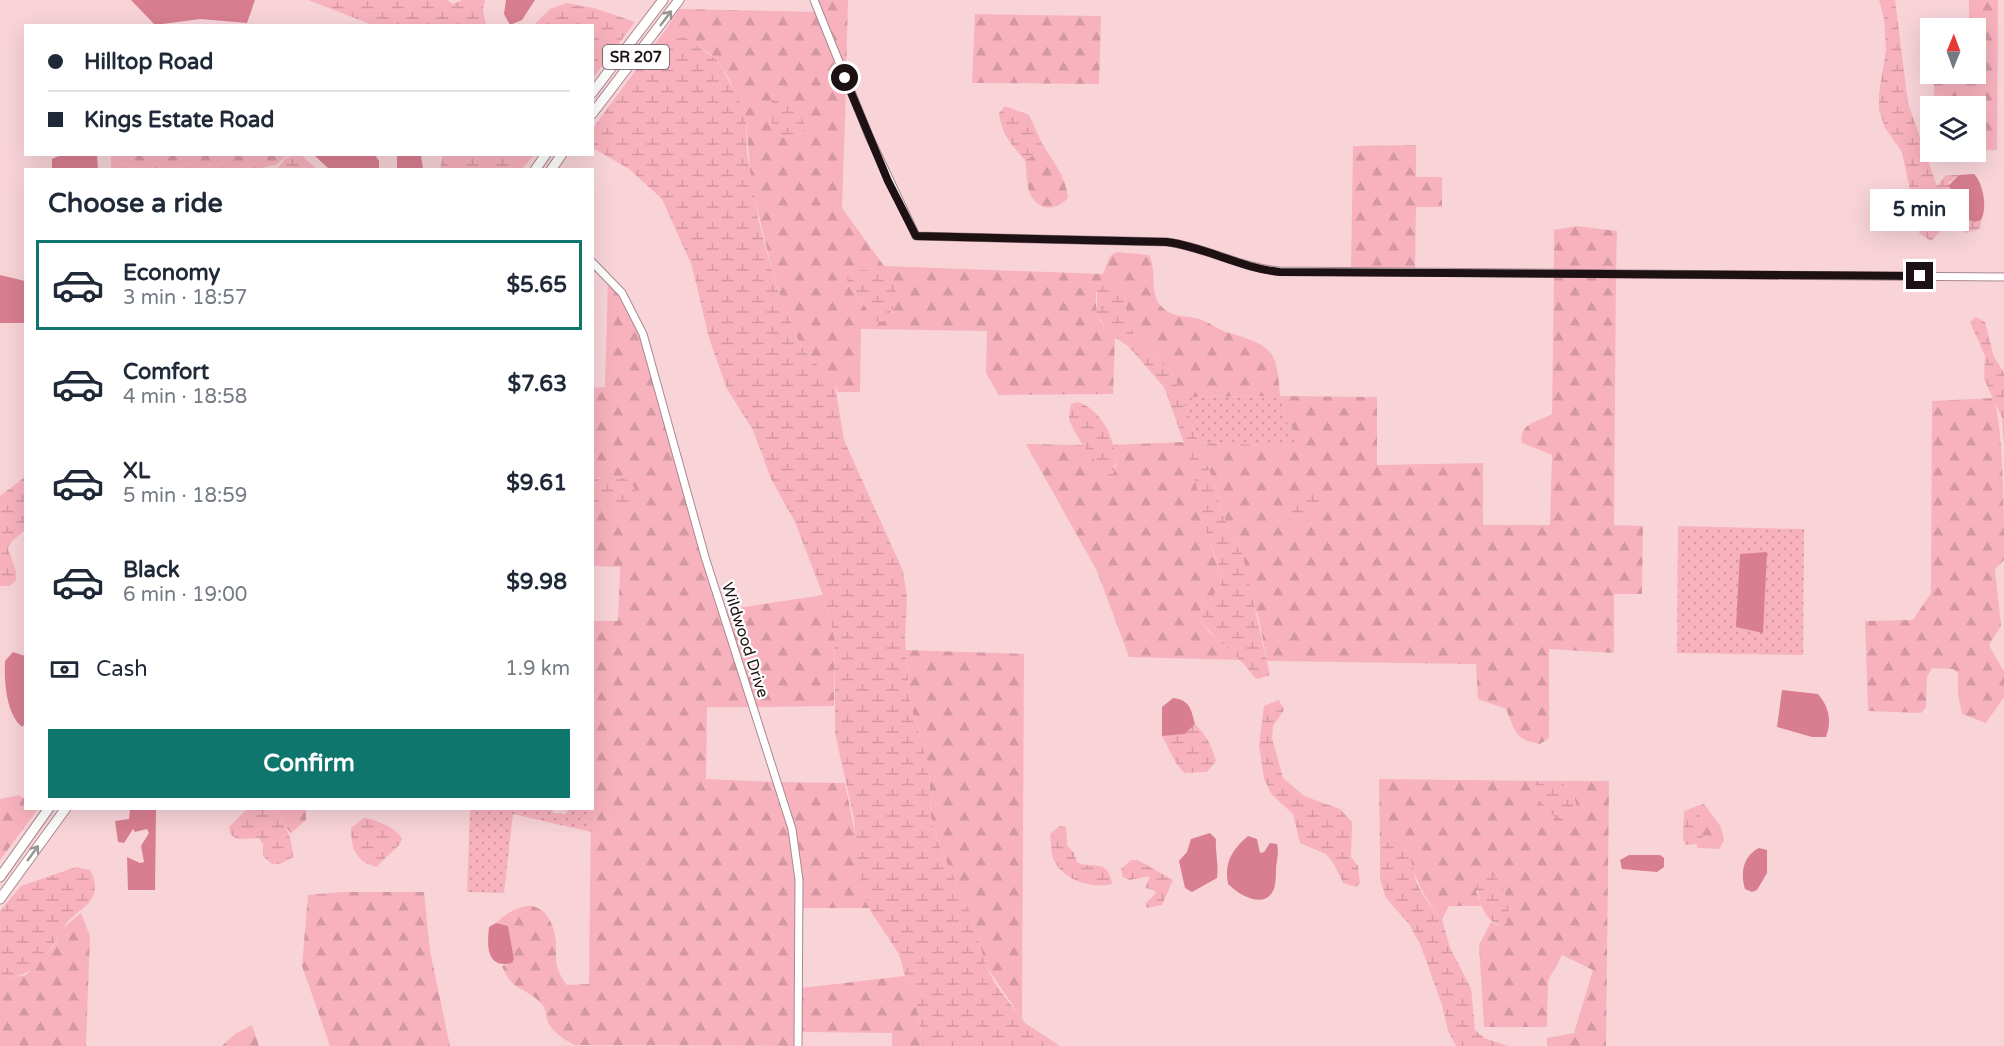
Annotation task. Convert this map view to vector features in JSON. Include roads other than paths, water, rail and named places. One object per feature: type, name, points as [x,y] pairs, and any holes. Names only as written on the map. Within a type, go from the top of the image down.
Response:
[{"type":"highway","name":"SR 207","points":[[594,90],[663,0]]},
{"type":"highway","name":"SR 207","points":[[594,111],[679,0]]},
{"type":"highway","points":[[0,876],[49,810]]},
{"type":"highway","points":[[0,898],[65,810]]},
{"type":"street","points":[[814,0],[877,154],[916,236],[1167,242],[1196,248],[1247,266],[1280,272],[2004,277]]},
{"type":"street","name":"Wildwood Drive","points":[[594,264],[622,293],[643,334],[706,559],[792,829],[799,873],[798,1046]]}]
